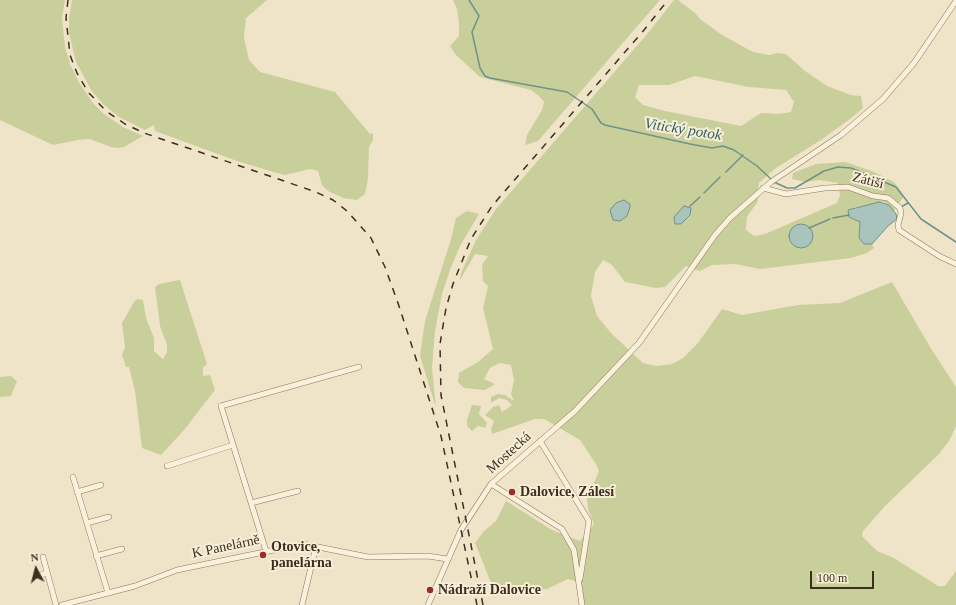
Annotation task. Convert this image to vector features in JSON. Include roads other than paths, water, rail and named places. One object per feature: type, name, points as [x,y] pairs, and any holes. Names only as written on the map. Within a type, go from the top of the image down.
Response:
[{"type":"street","name":"Mostecká","points":[[428,605],[447,559],[463,526],[491,484],[575,411],[639,343],[715,235],[735,213],[763,188],[841,135],[877,104],[905,74],[956,1]]},
{"type":"street","name":"Zátiší","points":[[763,188],[786,194],[825,188],[848,187],[873,196],[888,198],[900,208],[901,213],[898,225],[899,230],[939,256],[956,264]]},
{"type":"street","points":[[266,551],[221,406],[360,367]]},
{"type":"street","points":[[540,441],[589,522],[579,585]]},
{"type":"street","points":[[167,466],[233,445]]},
{"type":"street","points":[[73,477],[108,593]]},
{"type":"street","points":[[491,484],[562,528],[574,550],[582,605]]},
{"type":"street","points":[[77,492],[101,485]]},
{"type":"street","points":[[251,503],[298,491]]},
{"type":"street","points":[[86,523],[109,517]]},
{"type":"street","name":"K Panelárně","points":[[62,605],[135,586],[177,570],[303,544],[368,557],[428,556],[447,559]]},
{"type":"street","points":[[302,605],[316,546]]},
{"type":"street","points":[[96,556],[122,549]]},
{"type":"street","points":[[43,557],[56,605]]},
{"type":"street","points":[[37,576],[47,573]]},
{"type":"water","points":[[624,200],[630,204],[627,216],[620,221],[613,220],[610,210],[616,203]]},
{"type":"water","points":[[879,202],[889,205],[896,214],[897,219],[888,226],[872,244],[864,244],[859,238],[860,222],[849,217],[848,210]]},
{"type":"water","points":[[684,206],[691,208],[690,215],[681,224],[675,224],[674,217]]},
{"type":"water","points":[[801,224],[806,225],[812,231],[812,241],[806,247],[801,248],[796,247],[790,241],[789,236],[790,231],[796,225]]},
{"type":"waterway","name":"Vitický potok","points":[[469,0],[479,16],[472,32],[480,68],[485,76],[567,92],[592,109],[601,123],[605,125],[712,148],[723,146],[734,150],[757,166],[771,179]]},
{"type":"waterway","points":[[726,172],[743,155]]},
{"type":"waterway","name":"Vitický potok","points":[[774,182],[787,188],[795,188],[824,171],[838,167],[851,168],[896,187],[921,219],[956,242]]},
{"type":"waterway","points":[[704,193],[720,177]]},
{"type":"waterway","points":[[690,206],[700,197]]},
{"type":"waterway","points":[[901,207],[908,203]]},
{"type":"waterway","points":[[833,218],[849,215]]},
{"type":"waterway","points":[[809,228],[830,219]]},
{"type":"railway","points":[[68,0],[66,18],[70,55],[77,73],[88,92],[106,111],[125,124],[144,133],[316,192],[333,200],[347,211],[371,238],[385,267],[399,306],[441,436],[477,605]]},
{"type":"railway","points":[[483,605],[441,395],[440,344],[446,308],[453,284],[471,239],[492,206],[644,30],[668,0]]},
{"type":"place","name":"Dalovice, Zálesí","points":[[512,492]]},
{"type":"place","name":"Otovice, panelárna","points":[[263,555]]},
{"type":"place","name":"Nádraží Dalovice","points":[[430,590]]}]
